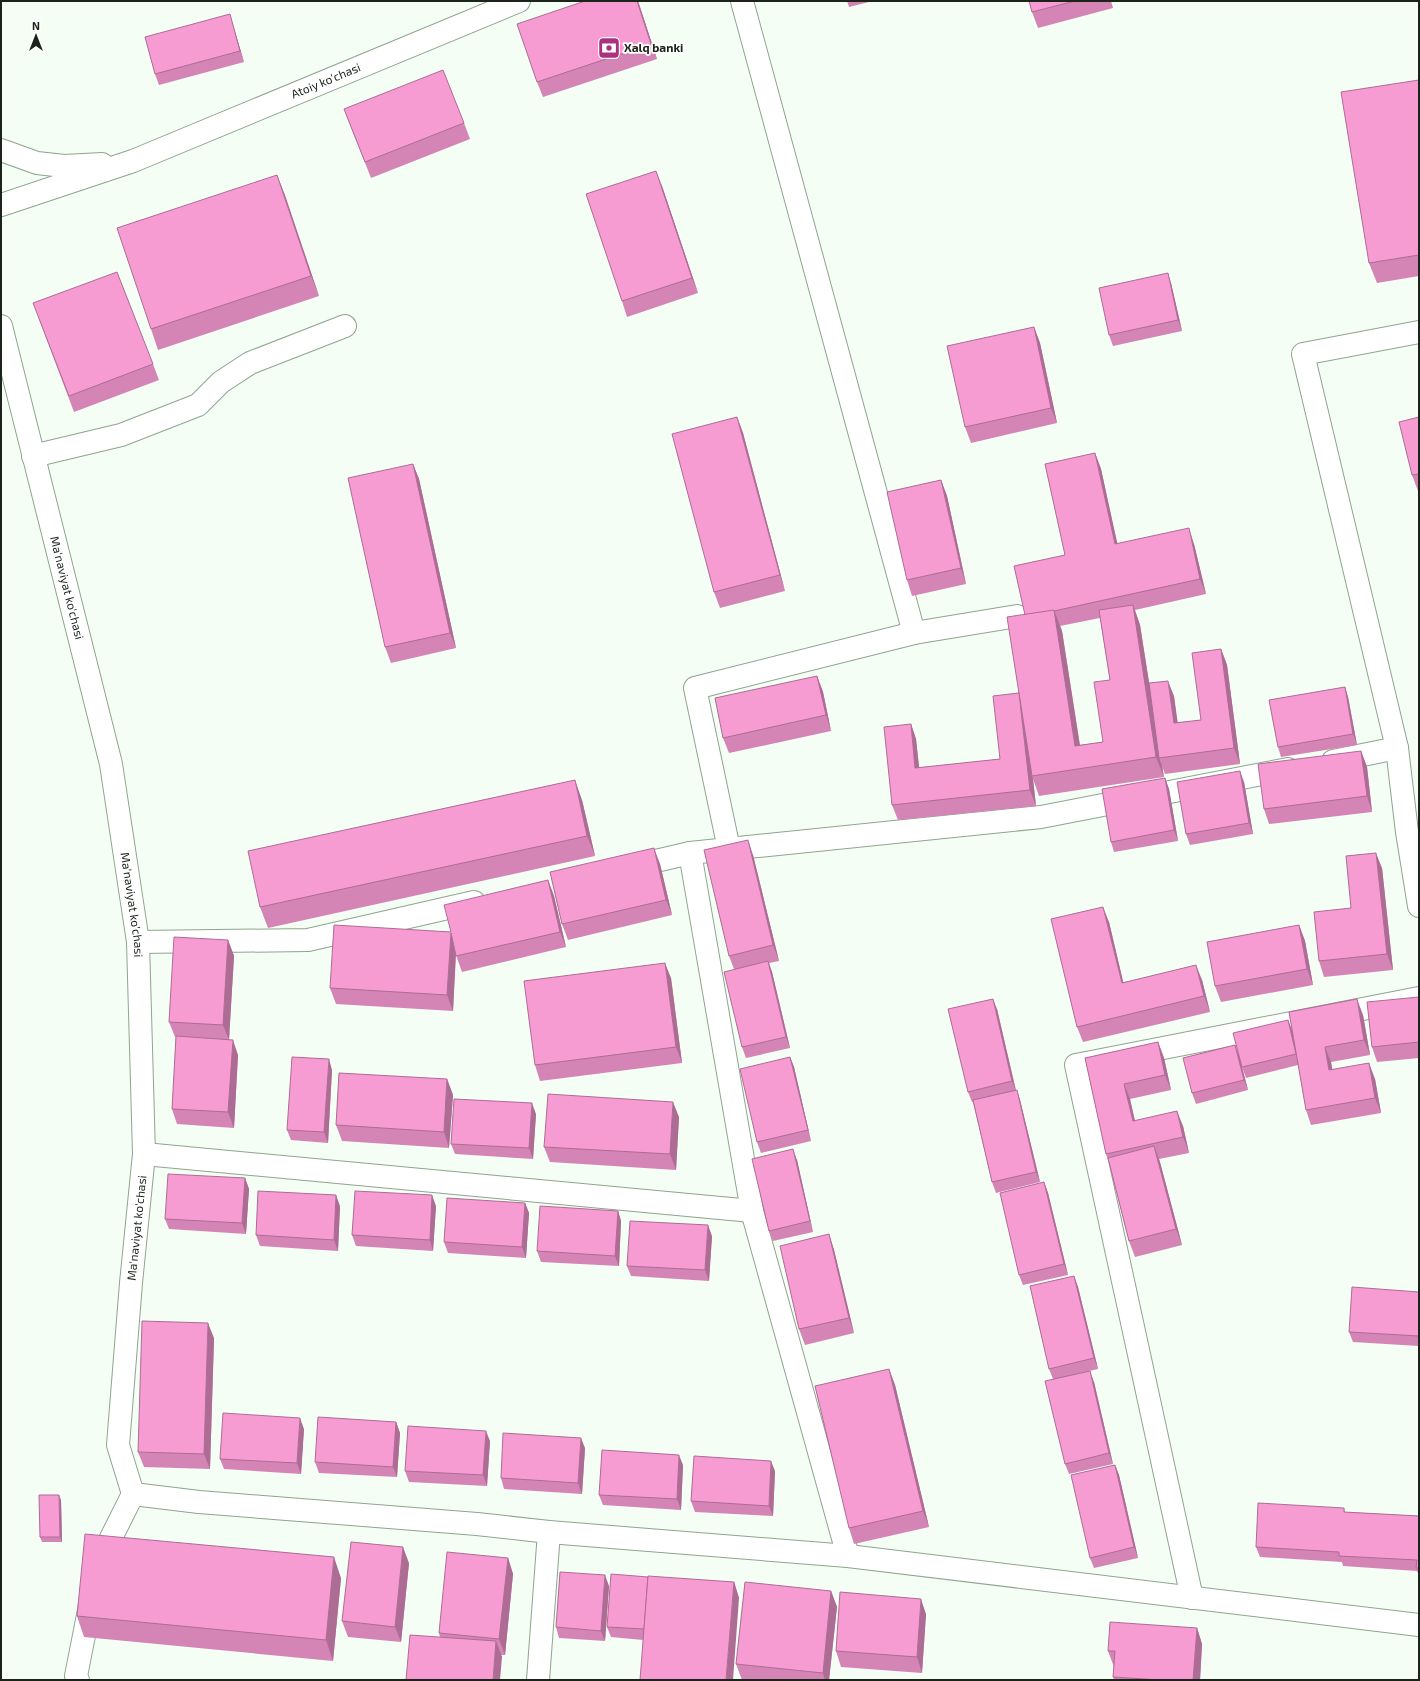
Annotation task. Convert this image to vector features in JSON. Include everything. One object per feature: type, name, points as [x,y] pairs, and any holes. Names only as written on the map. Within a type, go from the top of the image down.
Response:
[{"type":"street","name":"Atoiy ko'chasi","points":[[1,205],[133,161],[519,1]]},
{"type":"street","points":[[742,1],[914,633]]},
{"type":"street","name":"Atoiy ko'chasi","points":[[1,150],[37,163],[64,166],[133,161]]},
{"type":"street","name":"Ma'naviyat ko'chasi","points":[[1,326],[111,764],[138,942],[144,1154],[131,1283],[118,1445],[133,1494]]},
{"type":"street","points":[[33,456],[121,435],[198,405],[221,382],[250,364],[345,326]]},
{"type":"street","points":[[1419,332],[1303,354],[1397,748],[1413,830],[1419,906]]},
{"type":"street","points":[[729,849],[695,688],[914,633],[1017,616]]},
{"type":"street","points":[[612,871],[690,853],[1041,817],[1397,748]]},
{"type":"street","points":[[690,853],[752,1211],[848,1556]]},
{"type":"street","points":[[138,942],[308,940],[495,897]]},
{"type":"street","points":[[1192,1598],[1076,1066],[1419,998]]},
{"type":"street","points":[[144,1154],[752,1211]]},
{"type":"street","points":[[78,1680],[76,1676],[98,1561],[133,1494],[199,1502],[848,1556],[1419,1625]]},
{"type":"street","points":[[538,1680],[549,1532]]},
{"type":"building","points":[[585,1],[637,1],[651,44],[537,82],[517,24]]},
{"type":"building","points":[[1029,1],[1075,1],[1032,12]]},
{"type":"building","points":[[230,14],[240,51],[155,74],[145,37]]},
{"type":"building","points":[[443,70],[464,123],[365,162],[344,109]]},
{"type":"building","points":[[1419,80],[1419,255],[1369,263],[1341,92]]},
{"type":"building","points":[[656,171],[692,278],[622,301],[586,194]]},
{"type":"building","points":[[277,175],[311,276],[151,329],[117,228]]},
{"type":"building","points":[[117,272],[153,364],[69,396],[33,303]]},
{"type":"building","points":[[1168,273],[1178,320],[1109,335],[1099,288]]},
{"type":"building","points":[[1034,327],[1051,408],[965,427],[947,346]]},
{"type":"building","points":[[737,417],[780,575],[714,592],[672,434]]},
{"type":"building","points":[[1419,417],[1419,474],[1412,475],[1399,422]]},
{"type":"building","points":[[1095,453],[1115,544],[1189,528],[1200,579],[1054,611],[1025,615],[1014,566],[1065,555],[1045,464]]},
{"type":"building","points":[[413,464],[450,633],[385,647],[348,478]]},
{"type":"building","points":[[941,480],[961,568],[907,580],[887,492]]},
{"type":"building","points":[[1133,605],[1156,757],[1032,776],[1007,617],[1054,610],[1075,746],[1103,742],[1094,682],[1110,680],[1099,610]]},
{"type":"building","points":[[1221,649],[1234,748],[1159,758],[1149,683],[1168,681],[1174,723],[1201,720],[1192,653]]},
{"type":"building","points":[[817,676],[826,715],[723,738],[715,698]]},
{"type":"building","points":[[1345,687],[1353,734],[1278,747],[1269,700]]},
{"type":"building","points":[[1019,693],[1030,790],[892,805],[884,727],[911,724],[915,768],[1000,759],[993,696]]},
{"type":"building","points":[[1361,751],[1367,796],[1264,809],[1258,764]]},
{"type":"building","points":[[1240,771],[1249,823],[1186,834],[1177,782]]},
{"type":"building","points":[[1165,778],[1174,830],[1111,842],[1102,789]]},
{"type":"building","points":[[575,780],[587,836],[260,907],[248,851]]},
{"type":"building","points":[[748,840],[773,945],[729,956],[704,850]]},
{"type":"building","points":[[654,848],[666,900],[562,924],[550,872]]},
{"type":"building","points":[[1376,853],[1387,954],[1319,961],[1314,912],[1351,908],[1346,856]]},
{"type":"building","points":[[548,880],[560,932],[456,956],[451,933],[447,995],[330,988],[334,925],[451,932],[444,905]]},
{"type":"building","points":[[1103,907],[1122,983],[1196,965],[1204,996],[1077,1027],[1051,919]]},
{"type":"building","points":[[1299,925],[1307,969],[1215,986],[1207,942]]},
{"type":"building","points":[[174,937],[228,940],[223,1025],[169,1022]]},
{"type":"building","points":[[768,961],[786,1037],[742,1047],[724,972]]},
{"type":"building","points":[[665,963],[676,1047],[535,1065],[524,981]]},
{"type":"building","points":[[1419,997],[1419,1042],[1372,1047],[1367,1002]]},
{"type":"building","points":[[993,999],[1012,1081],[968,1092],[948,1009]]},
{"type":"building","points":[[1357,999],[1364,1040],[1325,1047],[1329,1070],[1369,1063],[1375,1098],[1306,1110],[1289,1012]]},
{"type":"building","points":[[1288,1020],[1296,1054],[1242,1067],[1233,1033]]},
{"type":"building","points":[[176,1036],[233,1040],[228,1112],[172,1109]]},
{"type":"building","points":[[1158,1042],[1165,1075],[1124,1084],[1133,1121],[1177,1111],[1183,1137],[1106,1154],[1085,1058]]},
{"type":"building","points":[[1235,1045],[1244,1080],[1192,1093],[1183,1058]]},
{"type":"building","points":[[292,1057],[329,1059],[324,1132],[287,1130]]},
{"type":"building","points":[[790,1057],[808,1130],[757,1142],[740,1069]]},
{"type":"building","points":[[339,1073],[447,1079],[444,1132],[336,1125]]},
{"type":"building","points":[[1017,1090],[1036,1172],[992,1182],[973,1100]]},
{"type":"building","points":[[548,1094],[673,1102],[670,1154],[544,1147]]},
{"type":"building","points":[[454,1099],[532,1103],[529,1148],[451,1144]]},
{"type":"building","points":[[1154,1146],[1176,1229],[1129,1241],[1108,1158]]},
{"type":"building","points":[[793,1149],[810,1221],[769,1231],[752,1159]]},
{"type":"building","points":[[168,1174],[245,1178],[242,1223],[165,1219]]},
{"type":"building","points":[[1044,1182],[1064,1264],[1019,1275],[1000,1193]]},
{"type":"building","points":[[258,1191],[336,1195],[334,1240],[256,1235]]},
{"type":"building","points":[[355,1191],[432,1195],[430,1240],[352,1235]]},
{"type":"building","points":[[447,1198],[525,1203],[522,1247],[444,1242]]},
{"type":"building","points":[[540,1206],[618,1211],[615,1256],[537,1251]]},
{"type":"building","points":[[630,1221],[708,1225],[705,1270],[627,1266]]},
{"type":"building","points":[[829,1234],[849,1318],[799,1329],[780,1246]]},
{"type":"building","points":[[1074,1276],[1094,1358],[1049,1369],[1030,1286]]},
{"type":"building","points":[[1352,1287],[1419,1292],[1419,1336],[1349,1332]]},
{"type":"building","points":[[142,1321],[208,1323],[204,1454],[138,1452]]},
{"type":"building","points":[[889,1369],[923,1511],[849,1528],[815,1386]]},
{"type":"building","points":[[1090,1371],[1109,1453],[1065,1464],[1045,1381]]},
{"type":"building","points":[[223,1413],[300,1418],[297,1463],[220,1459]]},
{"type":"building","points":[[318,1417],[396,1422],[393,1467],[315,1462]]},
{"type":"building","points":[[408,1426],[486,1431],[483,1475],[405,1471]]},
{"type":"building","points":[[503,1433],[581,1438],[578,1483],[501,1478]]},
{"type":"building","points":[[602,1450],[679,1455],[677,1499],[599,1495]]},
{"type":"building","points":[[694,1456],[771,1461],[769,1506],[691,1501]]},
{"type":"building","points":[[1115,1465],[1134,1547],[1090,1558],[1071,1475]]},
{"type":"building","points":[[39,1495],[59,1495],[60,1537],[40,1537]]},
{"type":"building","points":[[1258,1503],[1344,1508],[1344,1512],[1419,1516],[1419,1568],[1416,1568],[1417,1560],[1339,1556],[1339,1552],[1256,1547]]},
{"type":"building","points":[[85,1534],[334,1557],[326,1640],[77,1616]]},
{"type":"building","points":[[351,1542],[403,1547],[395,1627],[342,1621]]},
{"type":"building","points":[[447,1552],[508,1558],[499,1639],[439,1633]]},
{"type":"building","points":[[560,1572],[605,1575],[601,1631],[556,1627]]},
{"type":"building","points":[[611,1574],[648,1577],[644,1629],[607,1627]]},
{"type":"building","points":[[648,1576],[734,1582],[726,1680],[640,1680]]},
{"type":"building","points":[[745,1582],[831,1591],[823,1673],[736,1664]]},
{"type":"building","points":[[840,1592],[921,1599],[917,1657],[836,1651]]},
{"type":"building","points":[[1110,1622],[1197,1628],[1193,1680],[1113,1677],[1115,1651],[1108,1651]]},
{"type":"building","points":[[410,1635],[496,1641],[493,1680],[406,1680]]},
{"type":"place","name":"Xalq banki","points":[[609,48]]}]
